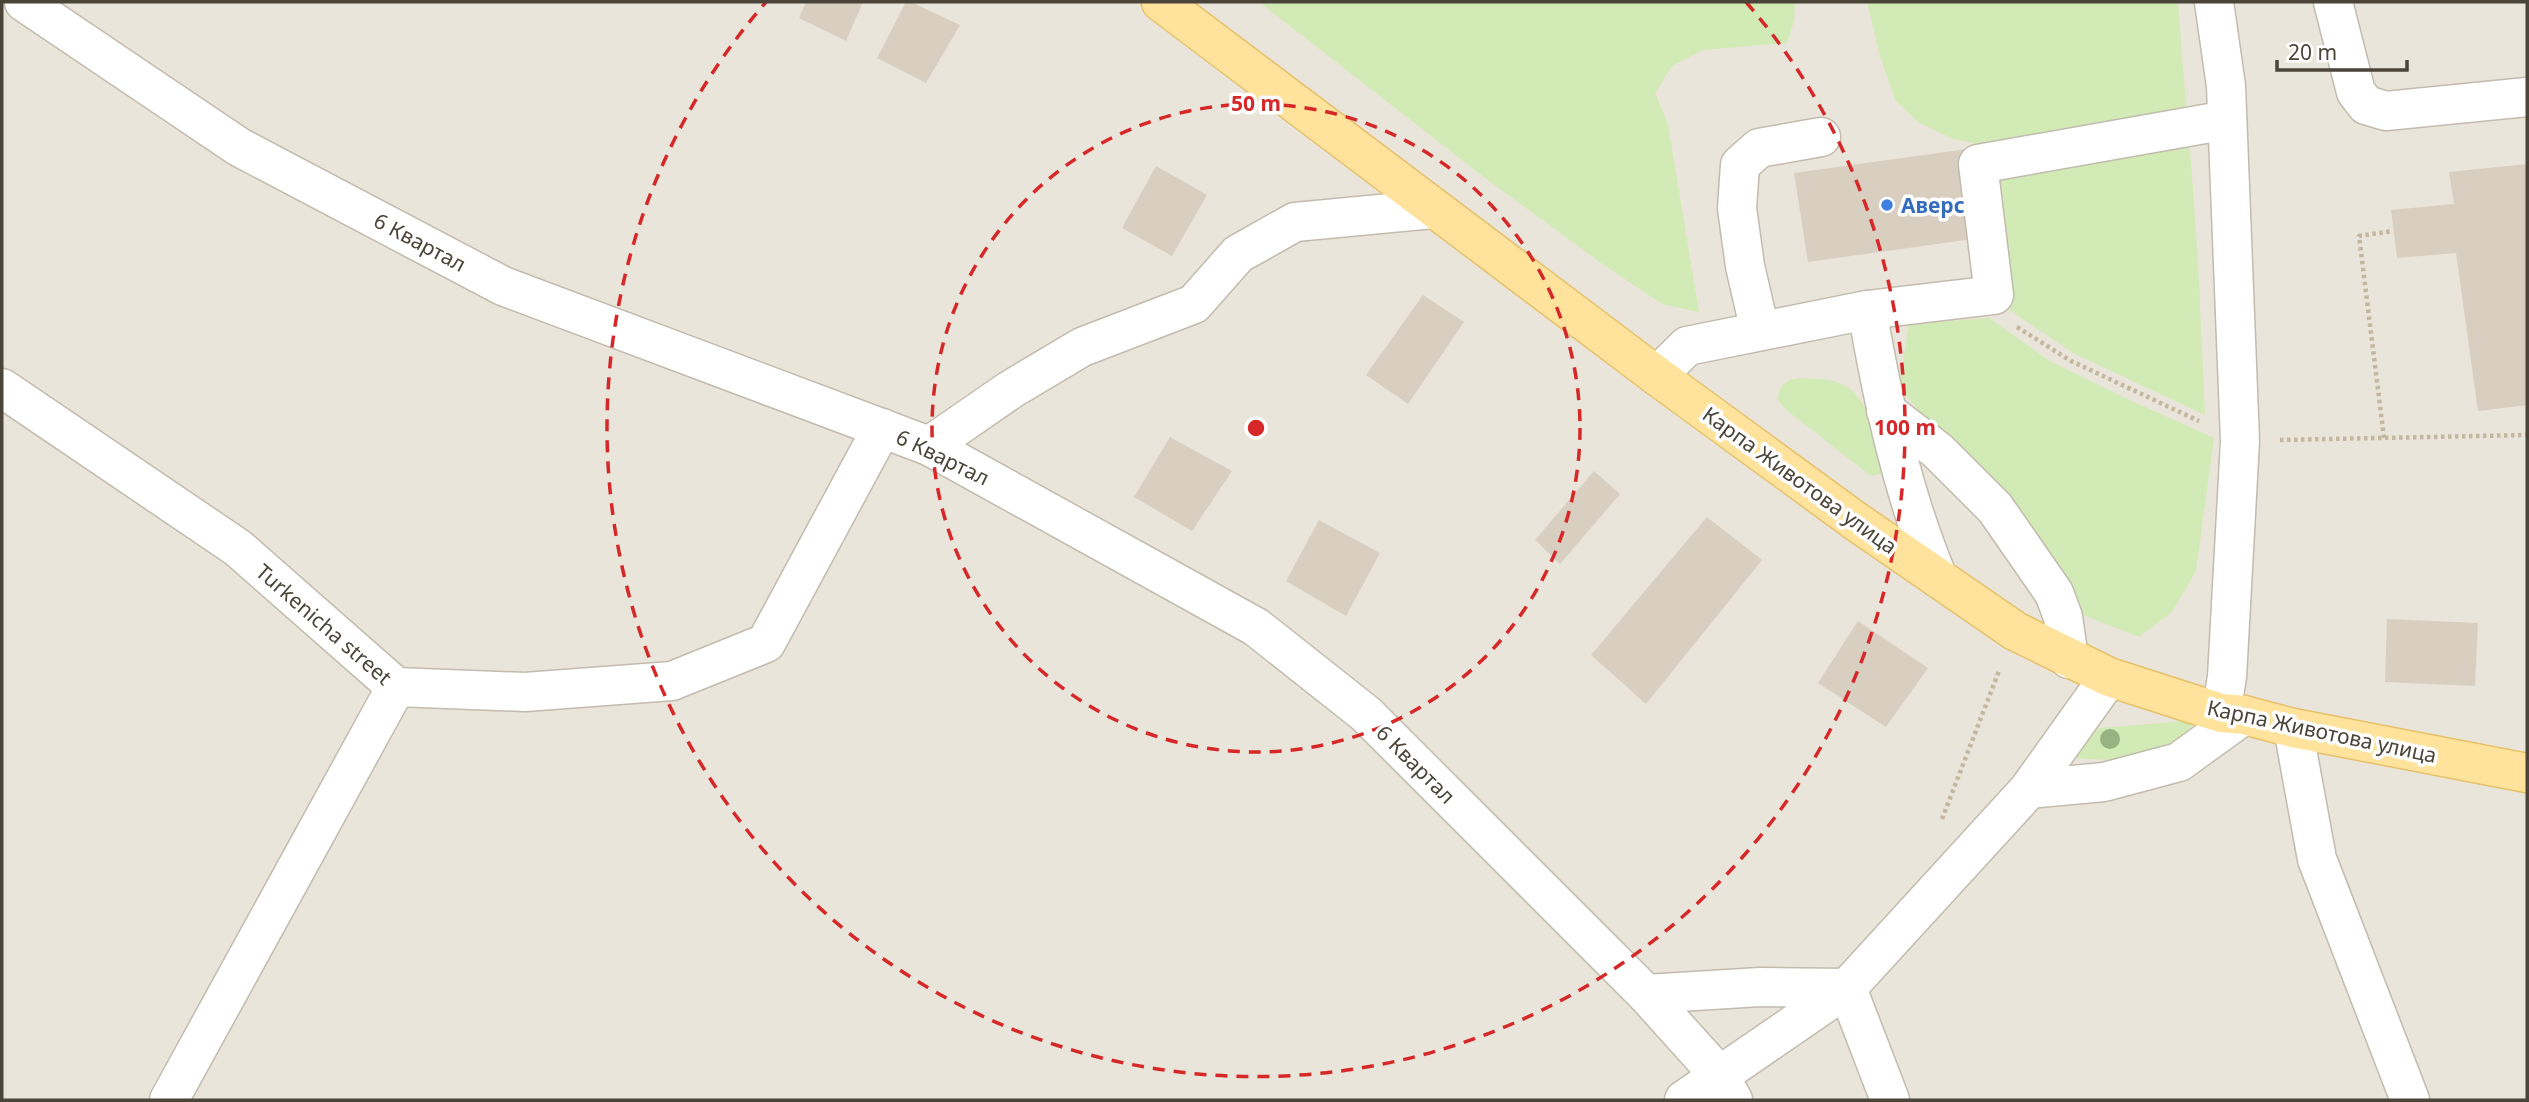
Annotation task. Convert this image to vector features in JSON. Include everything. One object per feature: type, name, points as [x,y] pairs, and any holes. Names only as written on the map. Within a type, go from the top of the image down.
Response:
[{"type":"main road","name":"Карпа Животова улица","points":[[1172,5],[1433,209],[1657,376],[1854,520],[2015,631],[2109,677],[2232,714],[2527,773]]},
{"type":"street","name":"6 Квартал","points":[[24,2],[239,146],[503,286],[929,446],[1256,626],[1366,714],[1646,994],[1726,1088]]},
{"type":"street","points":[[2029,789],[2104,782],[2179,762],[2232,714],[2227,677],[2240,441],[2225,86],[2214,2]]},
{"type":"street","points":[[2333,2],[2357,92],[2366,106],[2386,111],[2527,97]]},
{"type":"street","points":[[1657,376],[1687,345],[1867,310],[1994,295],[1978,164],[2227,120]]},
{"type":"street","points":[[1760,331],[1745,265],[1737,208],[1740,165],[1759,148],[1821,137]]},
{"type":"street","points":[[929,446],[1010,390],[1082,347],[1194,304],[1238,254],[1295,222],[1433,209]]},
{"type":"street","points":[[1867,310],[1886,411],[1917,529],[1938,578]]},
{"type":"street","name":"Turkenicha street","points":[[2,388],[238,548],[396,687],[169,1100]]},
{"type":"street","points":[[1886,411],[1938,451],[1995,508],[2054,593],[2063,617],[2069,659]]},
{"type":"street","points":[[396,687],[525,692],[672,681],[766,643],[882,428]]},
{"type":"street","points":[[1684,1100],[1726,1088],[1847,988],[2029,789],[2109,677]]},
{"type":"street","points":[[2293,728],[2317,859],[2410,1100]]},
{"type":"street","points":[[1646,994],[1759,987],[1847,988]]},
{"type":"street","points":[[1847,988],[1890,1100]]},
{"type":"path","points":[[2384,438],[2358,236],[2393,231]]},
{"type":"path","points":[[1971,298],[2071,361],[2240,441],[2527,435]]},
{"type":"path","points":[[1939,826],[2015,631]]},
{"type":"shaded area","points":[[2,2],[2527,2],[2527,1100],[2,1100]]},
{"type":"green space","points":[[1259,2],[1795,2],[1794,21],[1787,43],[1703,50],[1672,66],[1655,93],[1668,124],[1699,312],[1662,304],[1601,263],[1485,178]]},
{"type":"green space","points":[[1867,2],[2178,2],[2186,106],[2155,119],[1983,145],[1953,139],[1918,122],[1895,100],[1880,56]]},
{"type":"green space","points":[[2189,136],[2205,415],[2075,354],[2005,307],[1987,169]]},
{"type":"green space","points":[[1989,318],[2050,361],[2214,438],[2196,571],[2172,612],[2139,637],[2083,615],[2045,555],[1899,388],[1909,324]]},
{"type":"green space","points":[[1800,378],[1834,381],[1853,392],[1873,424],[1889,472],[1871,476],[1785,409],[1777,398],[1781,389],[1787,382]]},
{"type":"green space","points":[[2195,720],[2177,750],[2125,761],[2072,758],[2099,728]]},
{"type":"building","points":[[806,2],[863,2],[846,41],[799,18]]},
{"type":"building","points":[[906,2],[960,25],[926,83],[877,58]]},
{"type":"building","name":"Аверс","points":[[1967,149],[1980,238],[1808,262],[1794,173]]},
{"type":"building","points":[[2527,164],[2527,405],[2478,411],[2456,253],[2397,258],[2391,210],[2454,204],[2449,172]]},
{"type":"building","points":[[1156,166],[1207,195],[1172,256],[1122,228]]},
{"type":"building","points":[[1423,295],[1464,322],[1408,404],[1366,375]]},
{"type":"building","points":[[1170,437],[1232,471],[1192,531],[1134,497]]},
{"type":"building","points":[[1594,471],[1620,494],[1560,564],[1535,540]]},
{"type":"building","points":[[1707,517],[1762,560],[1646,704],[1591,655]]},
{"type":"building","points":[[1319,520],[1380,553],[1346,616],[1286,581]]},
{"type":"building","points":[[2387,619],[2478,623],[2475,686],[2385,682]]},
{"type":"building","points":[[1858,621],[1928,668],[1886,727],[1818,683]]},
{"type":"place","name":"Аверс","points":[[1887,205]]}]
